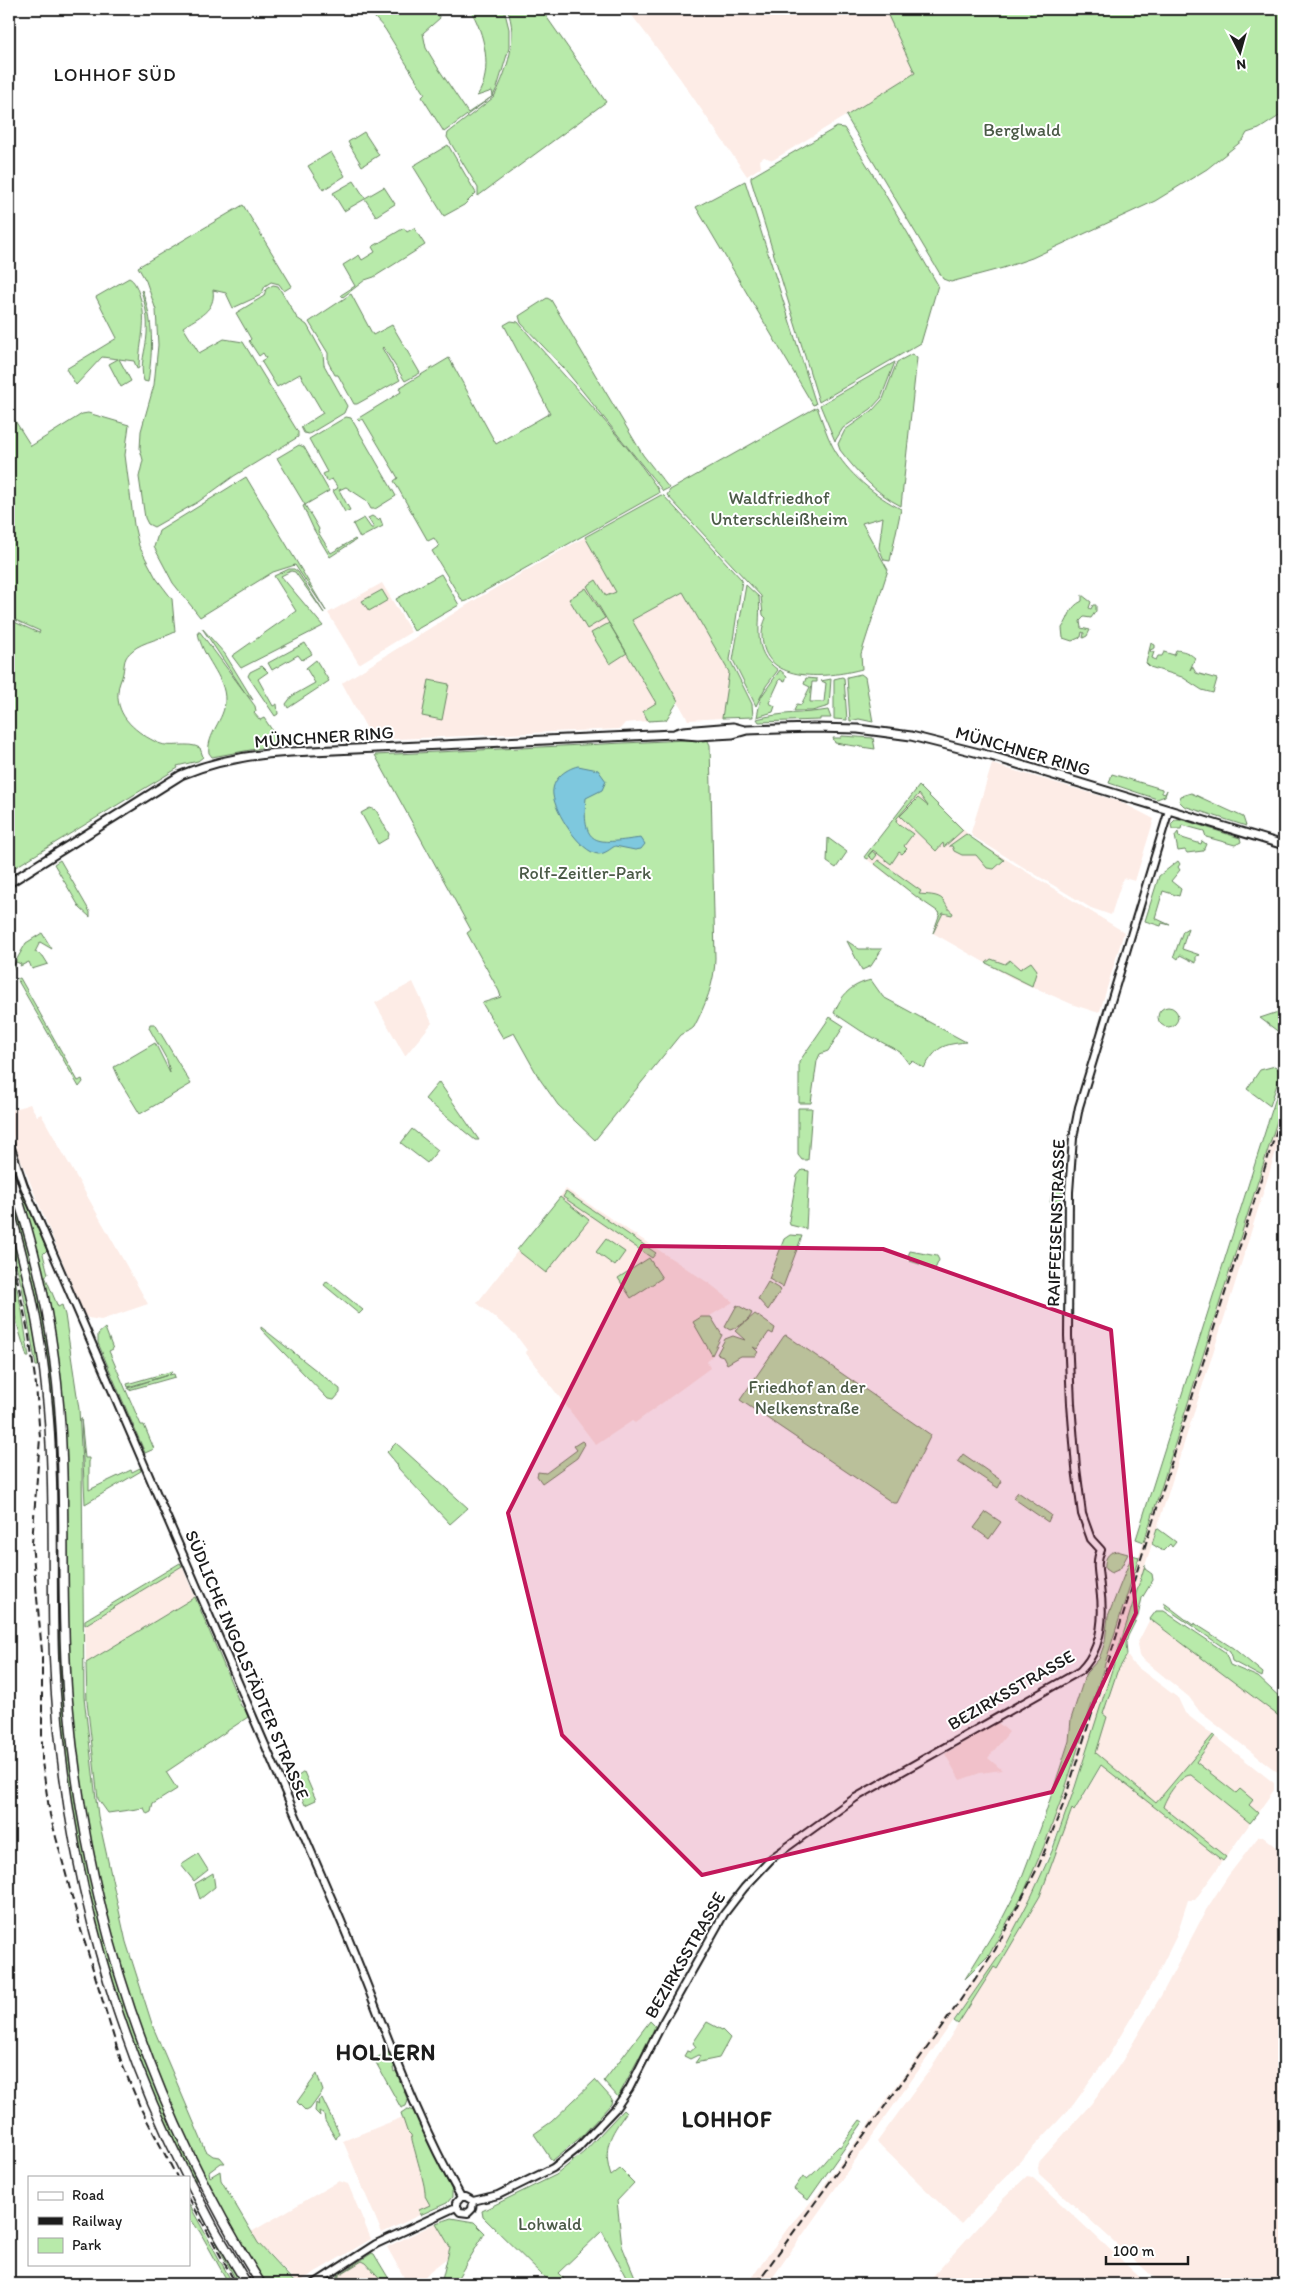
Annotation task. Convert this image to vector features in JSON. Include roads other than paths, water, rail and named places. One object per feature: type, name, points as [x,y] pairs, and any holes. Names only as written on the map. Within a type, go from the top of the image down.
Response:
[{"type":"main road","name":"MÜNCHNER RING","points":[[9,882],[181,775],[227,762],[291,752],[674,734],[698,736],[733,734],[747,730],[836,728],[911,736],[991,756],[1284,844]]},
{"type":"main road","points":[[9,1173],[31,1246],[49,1327],[55,1370],[62,1456],[68,1700],[80,1808],[90,1866],[128,2006],[161,2093],[207,2193],[261,2284]]},
{"type":"main road","points":[[9,1207],[29,1284],[47,1389],[51,1460],[54,1659],[63,1765],[71,1824],[90,1917],[118,2011],[148,2093],[187,2176]]},
{"type":"main road","points":[[190,2182],[215,2230],[247,2284]]},
{"type":"street","name":"RAIFFEISENSTRASSE","points":[[1096,1643],[1101,1613],[1097,1562],[1101,1550],[1091,1539],[1082,1514],[1071,1404],[1068,1309],[1070,1163],[1079,1106],[1169,810]]},
{"type":"street","name":"SÜDLICHE INGOLSTÄDTER STRASSE","points":[[9,1142],[24,1186],[335,1907],[415,2106],[438,2156],[461,2197]]},
{"type":"street","name":"BEZIRKSSTRASSE","points":[[473,2201],[498,2195],[553,2168],[577,2148],[616,2109],[629,2090],[662,2024],[724,1914],[744,1888],[772,1858],[855,1798],[1080,1671],[1090,1661],[1096,1643]]},
{"type":"street","points":[[461,2197],[466,2197],[473,2201],[472,2209],[468,2213],[460,2212],[456,2208],[456,2203],[461,2197]]},
{"type":"street","points":[[314,2284],[376,2244],[456,2208]]},
{"type":"water","points":[[578,766],[598,770],[606,781],[602,790],[586,798],[585,815],[590,835],[604,841],[641,838],[645,844],[641,849],[635,850],[615,846],[598,854],[591,852],[576,839],[558,811],[553,790],[560,776]]},
{"type":"railway","points":[[756,2284],[937,2034],[995,1950],[1039,1865],[1063,1805],[1284,1107]]},
{"type":"railway","points":[[9,1240],[29,1336],[36,1385],[40,1438],[32,1543],[42,1652],[42,1762],[50,1815],[81,1930],[122,2064],[141,2109],[176,2176]]},
{"type":"railway","points":[[190,2200],[236,2284]]},
{"type":"district","name":"LOHHOF SÜD","points":[[115,74]]},
{"type":"district","name":"HOLLERN","points":[[386,2052]]},
{"type":"district","name":"LOHHOF","points":[[727,2119]]},
{"type":"park label","name":"Berglwald","points":[[1022,130]]},
{"type":"park label","name":"Waldfriedhof Unterschleißheim","points":[[779,508]]},
{"type":"park label","name":"Rolf-Zeitler-Park","points":[[585,873]]},
{"type":"park label","name":"Friedhof an der Nelkenstraße","points":[[807,1397]]},
{"type":"park label","name":"Lohwald","points":[[550,2224]]}]
